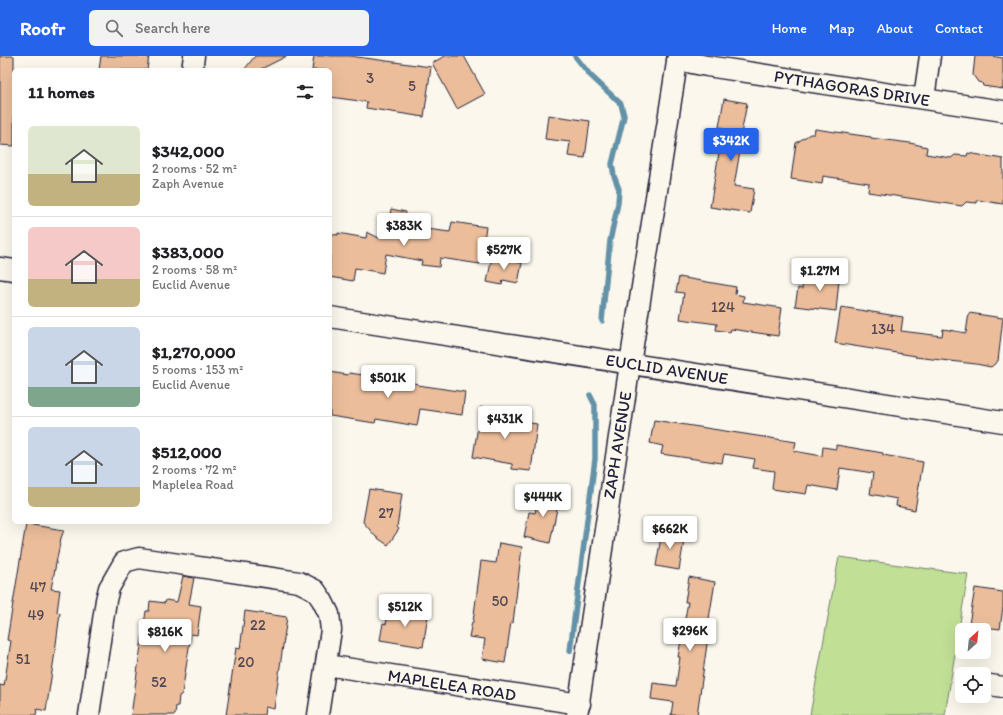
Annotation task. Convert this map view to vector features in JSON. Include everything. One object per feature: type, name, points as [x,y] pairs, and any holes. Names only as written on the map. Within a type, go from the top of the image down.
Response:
[{"type":"street","points":[[192,68],[194,56]]},
{"type":"street","points":[[924,98],[930,56]]},
{"type":"street","name":"PYTHAGORAS DRIVE","points":[[677,58],[707,66],[1003,110]]},
{"type":"street","name":"ZAPH AVENUE","points":[[578,710],[677,58]]},
{"type":"street","points":[[0,268],[12,270]]},
{"type":"street","name":"EUCLID AVENUE","points":[[332,318],[1003,422]]},
{"type":"street","points":[[89,715],[109,588],[124,562],[139,558],[299,582],[315,590],[329,614],[331,630],[318,715]]},
{"type":"street","name":"MAPLELEA ROAD","points":[[326,665],[578,710]]},
{"type":"street","points":[[991,685],[1003,688]]},
{"type":"green space","points":[[839,557],[968,574],[960,623],[955,623],[955,654],[945,715],[810,715]]},
{"type":"building","points":[[0,56],[14,56],[14,68],[12,68],[12,146],[0,145]]},
{"type":"building","points":[[101,56],[149,56],[147,68],[99,68]]},
{"type":"building","points":[[255,56],[287,56],[263,68],[246,68]]},
{"type":"building","points":[[314,56],[350,56],[431,67],[424,117],[366,108],[367,102],[332,97],[332,68],[312,68]]},
{"type":"building","points":[[445,56],[464,56],[485,94],[457,109],[432,63]]},
{"type":"building","points":[[975,56],[992,56],[1003,58],[1003,89],[983,86],[982,83],[978,82],[973,75]]},
{"type":"building","points":[[724,99],[747,103],[739,145],[741,145],[734,186],[754,189],[750,213],[710,207],[723,128],[719,127]]},
{"type":"building","points":[[548,115],[590,121],[585,158],[568,156],[570,142],[545,139]]},
{"type":"building","points":[[815,129],[910,143],[927,147],[926,154],[951,158],[955,155],[967,156],[968,153],[1003,159],[1003,204],[977,200],[977,203],[966,202],[962,206],[868,192],[869,183],[823,176],[822,184],[791,179],[796,143],[810,134],[814,134]]},
{"type":"building","points":[[391,209],[406,212],[403,226],[450,232],[452,222],[486,227],[480,264],[440,258],[439,267],[421,265],[422,261],[386,254],[383,273],[355,268],[353,281],[332,277],[332,234],[338,235],[338,233],[366,238],[367,232],[379,238],[380,227],[388,229]]},
{"type":"building","points":[[492,257],[522,263],[518,283],[503,280],[502,285],[487,282]]},
{"type":"building","points":[[824,267],[840,269],[836,311],[795,306],[798,288],[802,289],[803,280],[823,282]]},
{"type":"building","points":[[679,277],[736,287],[735,294],[744,296],[743,302],[782,308],[778,336],[731,329],[730,332],[716,330],[717,324],[680,319],[684,293],[676,292]]},
{"type":"building","points":[[841,307],[903,317],[901,331],[942,336],[943,329],[966,333],[969,313],[1003,318],[998,361],[991,367],[915,357],[916,356],[835,343]]},
{"type":"building","points":[[332,372],[348,375],[349,373],[400,380],[418,385],[465,392],[462,415],[420,409],[417,426],[376,419],[375,423],[332,416]]},
{"type":"building","points":[[481,407],[505,411],[503,419],[537,424],[531,471],[512,469],[512,464],[473,457]]},
{"type":"building","points":[[654,420],[796,442],[794,451],[822,456],[823,447],[836,449],[836,445],[923,462],[915,510],[896,506],[897,499],[870,494],[873,473],[840,468],[837,490],[808,485],[806,494],[772,489],[774,471],[753,468],[755,459],[724,454],[722,463],[661,454],[663,446],[650,443]]},
{"type":"building","points":[[369,489],[402,494],[397,527],[399,529],[388,545],[376,537],[363,522]]},
{"type":"building","points":[[540,490],[560,494],[550,543],[524,537],[529,512],[535,513]]},
{"type":"building","points":[[26,524],[64,530],[61,538],[51,589],[60,590],[57,612],[60,613],[55,652],[46,711],[37,709],[36,715],[0,715],[0,685],[4,686],[11,641],[7,640]]},
{"type":"building","points":[[662,531],[685,535],[679,570],[656,566]]},
{"type":"building","points":[[499,543],[522,547],[513,623],[511,622],[505,663],[482,659],[485,639],[469,637],[473,622],[481,561],[496,563]]},
{"type":"building","points":[[183,576],[194,578],[189,604],[201,606],[197,635],[191,634],[182,694],[179,696],[175,715],[131,715],[146,611],[149,611],[150,601],[165,603],[166,600],[177,602]]},
{"type":"building","points":[[689,577],[715,582],[706,637],[708,637],[697,715],[671,715],[673,702],[651,699],[653,683],[676,686],[680,657],[678,657],[688,602],[685,602]]},
{"type":"building","points":[[975,588],[1003,592],[1003,607],[1000,629],[991,628],[991,623],[969,623]]},
{"type":"building","points":[[389,608],[428,615],[423,647],[380,640],[383,623],[386,624]]},
{"type":"building","points":[[245,611],[287,617],[274,709],[265,707],[264,715],[226,715],[236,648],[240,649]]},
{"type":"waterway","points":[[575,56],[590,75],[621,104],[624,116],[612,164],[614,176],[619,189],[618,203],[610,241],[602,321]]},
{"type":"waterway","points":[[570,651],[595,459],[595,405],[590,395]]}]
